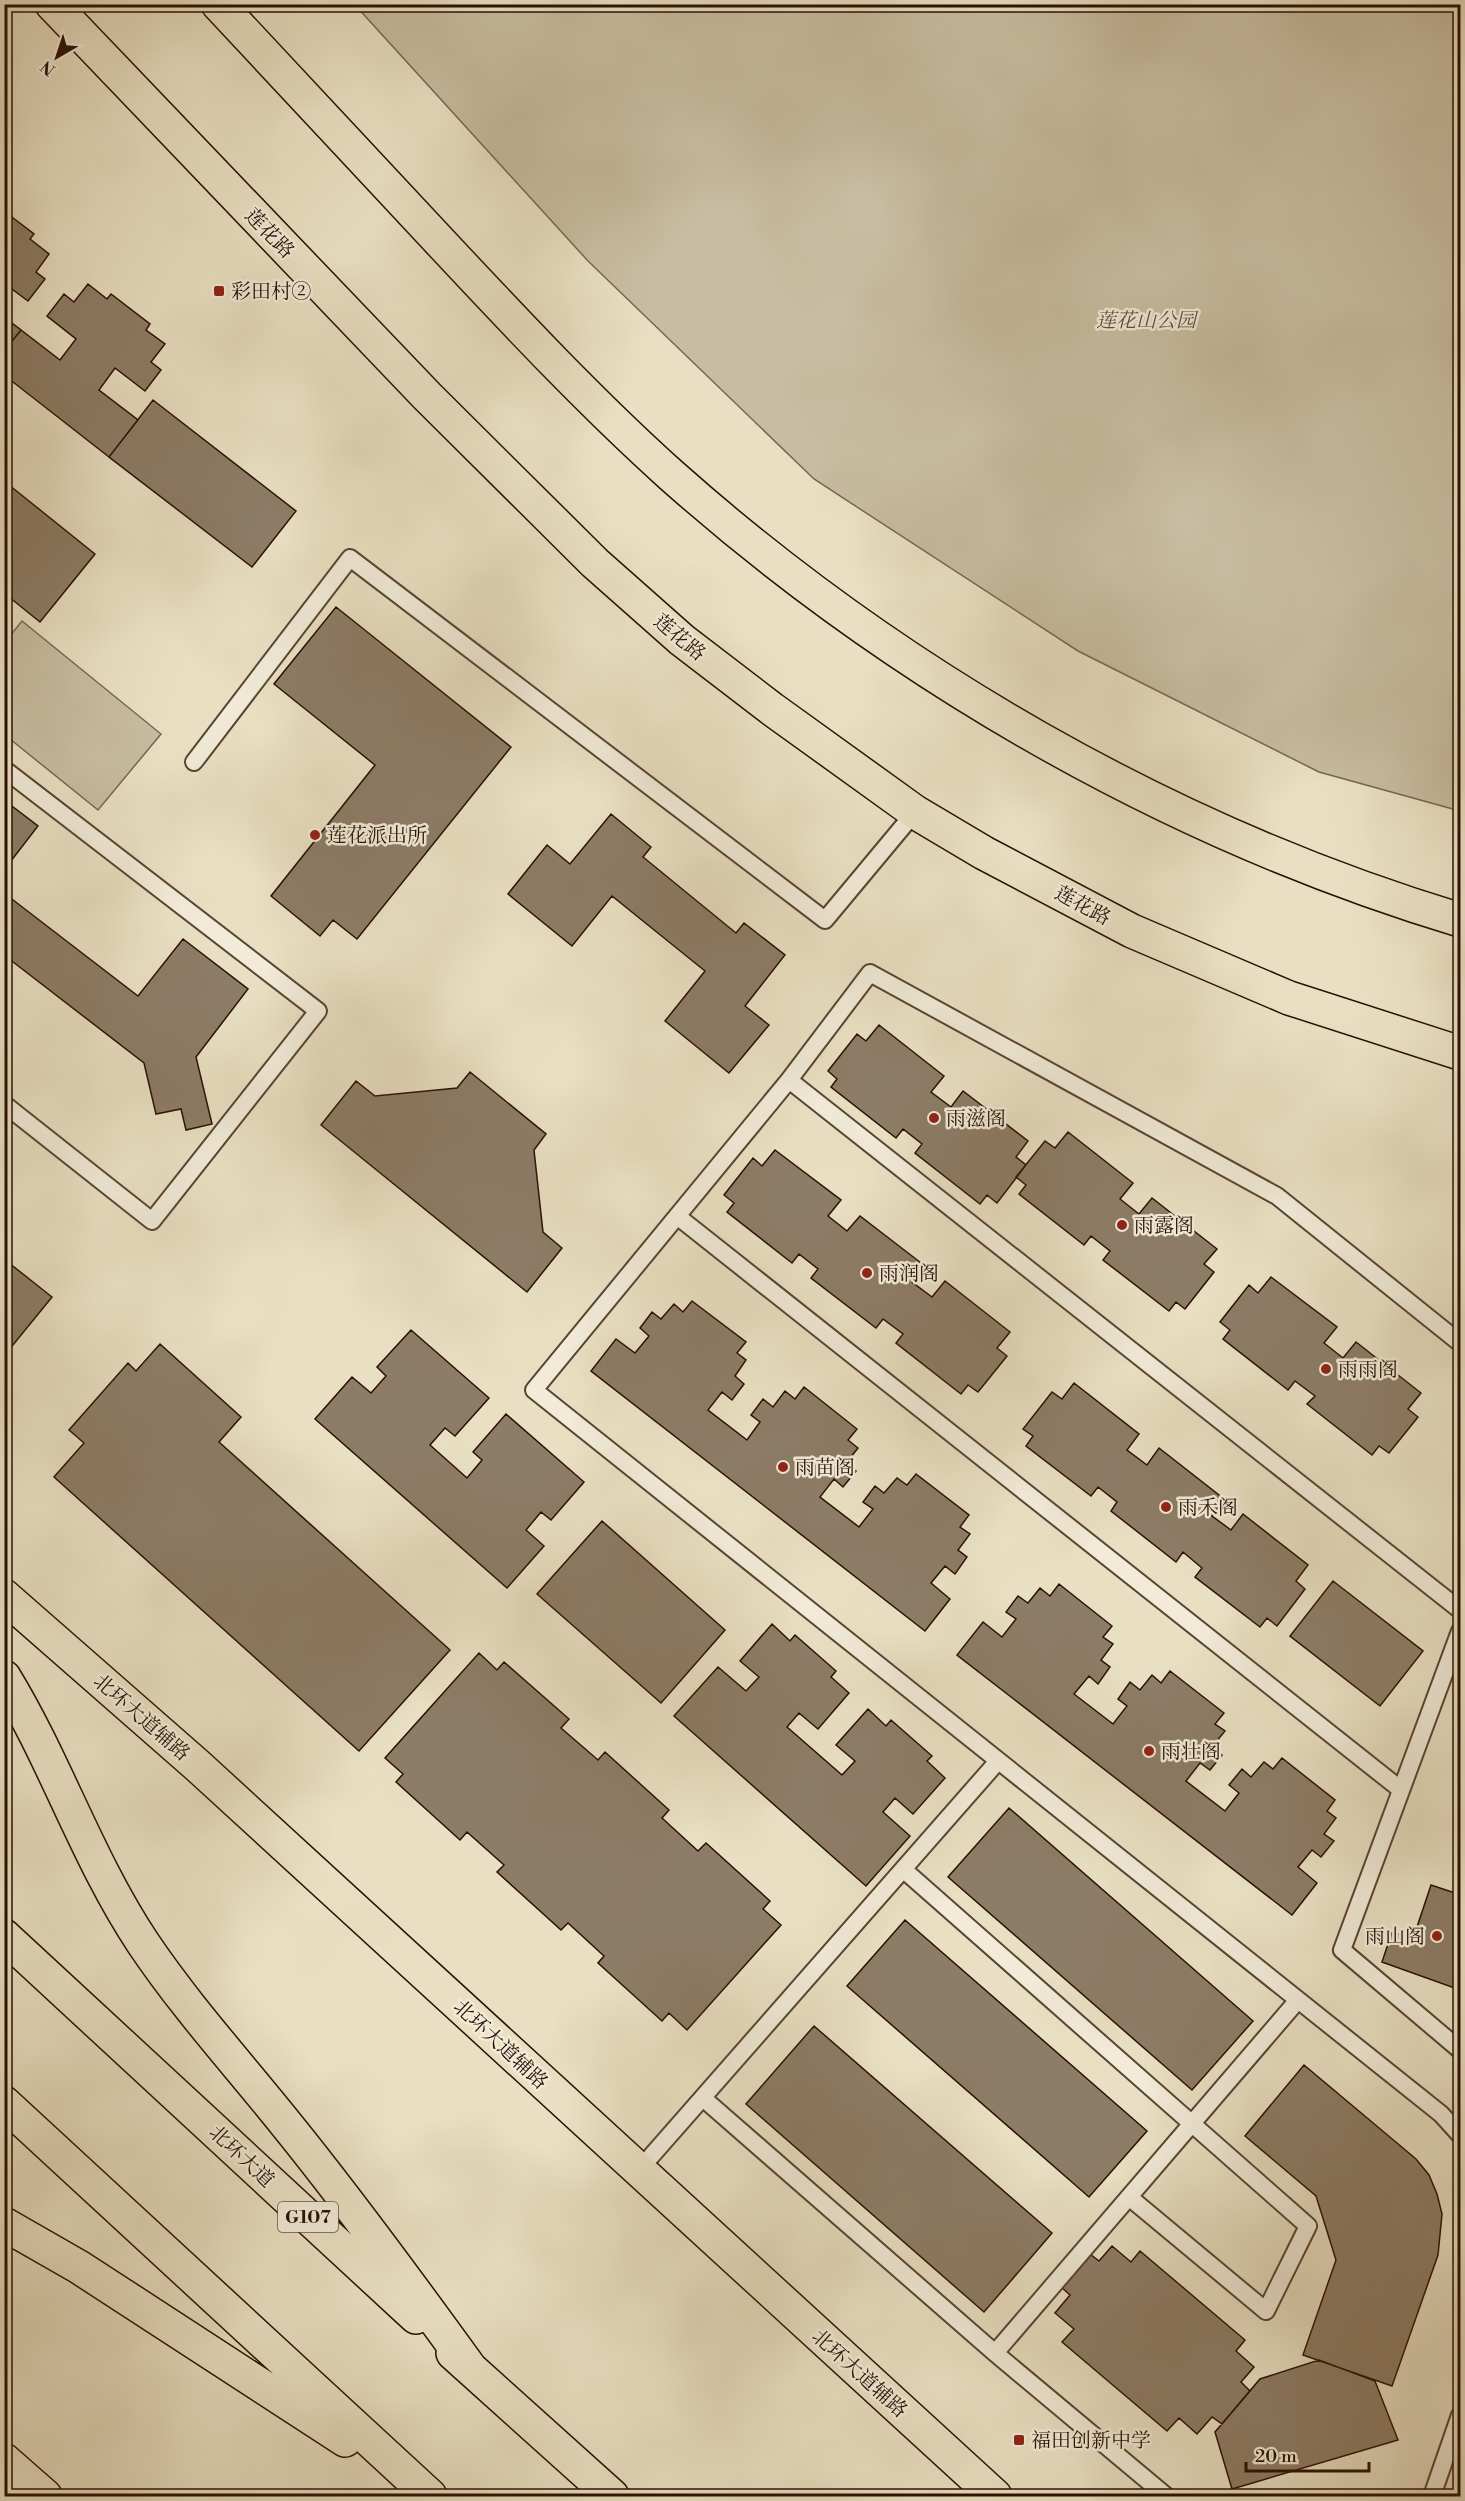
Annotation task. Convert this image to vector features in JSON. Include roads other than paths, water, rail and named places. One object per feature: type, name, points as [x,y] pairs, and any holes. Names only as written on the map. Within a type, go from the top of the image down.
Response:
[{"type":"main road","name":"莲花路","points":[[52,4],[428,396],[595,563],[682,640],[772,709],[915,812],[984,853],[1132,931],[1289,998],[1461,1053]]},
{"type":"main road","points":[[218,4],[591,400],[672,476],[748,540],[845,613],[937,676],[1032,733],[1129,786],[1229,833],[1331,875],[1461,920]]},
{"type":"main road","name":"北环大道辅路","points":[[4,1596],[198,1766],[995,2496]]},
{"type":"main road","points":[[4,1677],[27,1714],[98,1865],[142,1942],[204,2027],[286,2124],[373,2235],[470,2368]]},
{"type":"main road","name":"北环大道","points":[[4,1936],[470,2368],[612,2496]]},
{"type":"main road","points":[[4,2103],[426,2493]]},
{"type":"main road","points":[[4,2224],[80,2267],[426,2493]]},
{"type":"main road","points":[[4,2460],[45,2496]]},
{"type":"lane","points":[[194,762],[350,558],[825,920],[915,812]]},
{"type":"lane","points":[[4,769],[318,1011],[152,1221],[4,1104]]},
{"type":"lane","points":[[1461,1343],[1277,1196],[870,973],[789,1080],[534,1390],[1442,2114],[1461,2134]]},
{"type":"lane","points":[[789,1080],[1461,1610]]},
{"type":"lane","points":[[677,1216],[1400,1789]]},
{"type":"lane","points":[[1461,1631],[1400,1789],[1342,1950],[1461,2050]]},
{"type":"lane","points":[[639,2170],[704,2099],[998,1761]]},
{"type":"lane","points":[[904,1870],[1308,2226],[1266,2311],[1129,2197]]},
{"type":"lane","points":[[995,2353],[1298,2000]]},
{"type":"lane","points":[[704,2099],[995,2353],[1166,2496]]},
{"type":"lane","points":[[1432,2496],[1461,2415]]},
{"type":"place","name":"彩田村②","points":[[219,291]]},
{"type":"place","name":"莲花派出所","points":[[315,835]]},
{"type":"place","name":"雨滋阁","points":[[934,1118]]},
{"type":"place","name":"雨露阁","points":[[1122,1225]]},
{"type":"place","name":"雨润阁","points":[[867,1273]]},
{"type":"place","name":"雨雨阁","points":[[1326,1369]]},
{"type":"place","name":"雨苗阁","points":[[783,1467]]},
{"type":"place","name":"雨禾阁","points":[[1166,1507]]},
{"type":"place","name":"雨壮阁","points":[[1149,1751]]},
{"type":"place","name":"雨山阁","points":[[1437,1936]]},
{"type":"place","name":"福田创新中学","points":[[1019,2440]]},
{"type":"park label","name":"莲花山公园","points":[[1146,320]]}]
